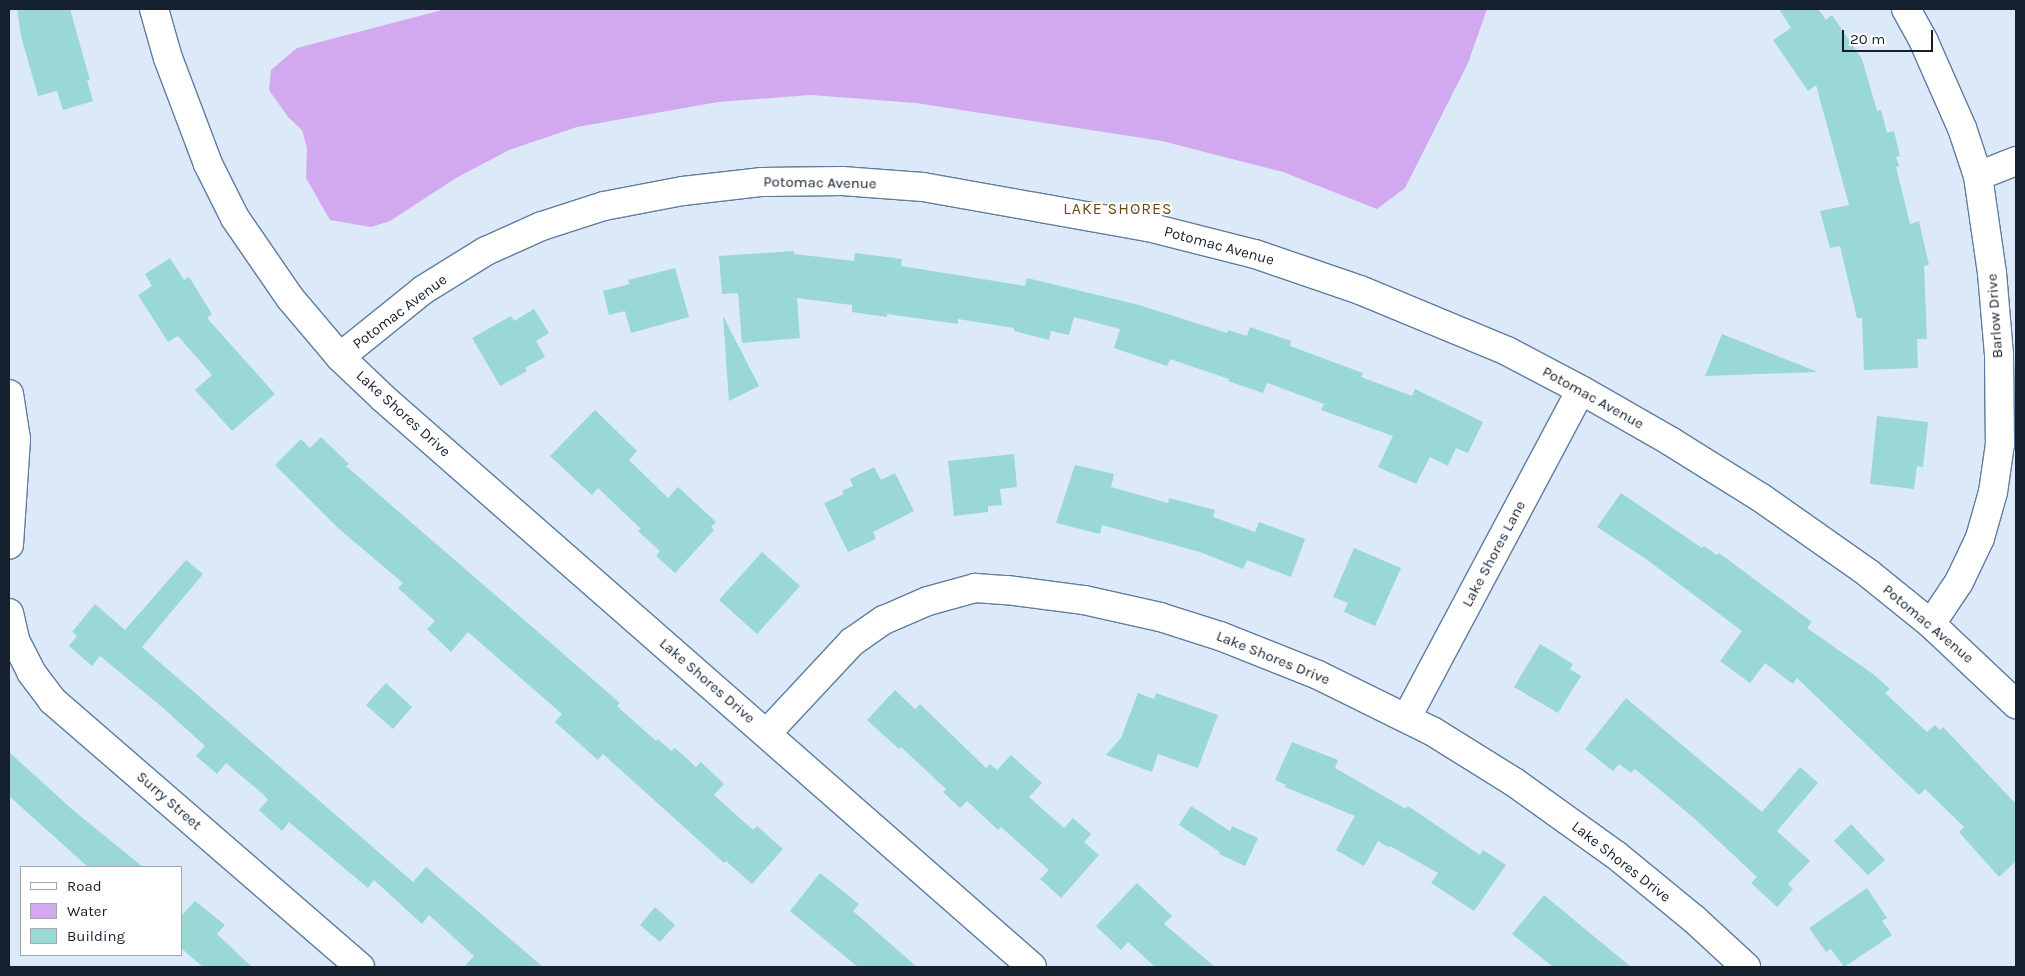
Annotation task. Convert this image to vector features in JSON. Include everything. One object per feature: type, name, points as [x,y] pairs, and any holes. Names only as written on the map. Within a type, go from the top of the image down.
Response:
[{"type":"street","name":"Lake Shores Drive","points":[[154,9],[168,58],[208,164],[235,218],[290,298],[340,357],[382,398],[767,733],[1032,967]]},
{"type":"street","name":"Barlow Drive","points":[[1906,9],[1924,42],[1962,128],[1978,176],[1994,291],[1999,354],[2000,444],[1994,492],[1980,538],[1959,582],[1931,624]]},
{"type":"street","points":[[1978,176],[2016,161]]},
{"type":"street","name":"Potomac Avenue","points":[[340,357],[423,290],[486,251],[542,226],[604,206],[683,191],[762,182],[842,181],[922,187],[1039,206],[1148,227],[1255,254],[1360,290],[1462,331],[1581,390],[1670,441],[1760,497],[1868,573],[1931,624],[2016,704]]},
{"type":"street","name":"Lake Shores Lane","points":[[1407,718],[1581,390]]},
{"type":"street","points":[[9,394],[16,439],[9,545]]},
{"type":"street","name":"Lake Shores Drive","points":[[767,733],[852,642],[884,620],[928,601],[975,588],[1084,600],[1160,617],[1220,636],[1318,675],[1407,718],[1514,782],[1616,855],[1694,919],[1746,967]]},
{"type":"street","name":"Surry Street","points":[[9,613],[15,640],[31,672],[53,701],[360,967]]},
{"type":"water","points":[[446,9],[1487,9],[1468,63],[1405,188],[1377,209],[1283,172],[1162,141],[916,103],[811,95],[718,102],[577,127],[509,150],[456,178],[390,221],[371,227],[330,220],[306,178],[307,148],[302,130],[288,117],[269,90],[271,70],[297,48]]},
{"type":"building","points":[[17,9],[70,9],[90,80],[87,80],[93,101],[63,110],[57,91],[38,96],[21,36]]},
{"type":"building","points":[[1779,9],[1818,9],[1826,20],[1832,15],[1862,59],[1877,111],[1881,110],[1887,133],[1894,131],[1900,156],[1896,157],[1899,166],[1896,167],[1910,224],[1919,221],[1929,265],[1924,266],[1927,339],[1917,339],[1918,368],[1864,370],[1862,318],[1857,318],[1840,246],[1830,248],[1820,211],[1849,205],[1816,85],[1808,91],[1773,40],[1791,28]]},
{"type":"building","points":[[794,251],[794,254],[854,261],[855,253],[902,259],[901,266],[1025,286],[1027,278],[1139,305],[1227,333],[1228,330],[1247,336],[1250,327],[1291,341],[1290,346],[1363,373],[1361,377],[1412,396],[1415,389],[1483,422],[1468,453],[1456,448],[1448,466],[1430,457],[1416,484],[1378,467],[1393,436],[1321,410],[1324,404],[1267,383],[1263,393],[1170,359],[1167,366],[1114,348],[1120,329],[1074,317],[1069,335],[1051,331],[1049,340],[1014,331],[1014,328],[958,319],[958,324],[887,314],[887,317],[852,312],[852,305],[797,298],[800,338],[742,343],[738,293],[722,294],[719,256]]},
{"type":"building","points":[[170,258],[184,280],[189,277],[212,314],[207,318],[275,394],[232,431],[195,390],[212,375],[178,336],[168,342],[138,295],[152,286],[145,274]]},
{"type":"building","points":[[675,268],[689,317],[631,333],[625,311],[609,315],[603,291],[630,284],[628,280]]},
{"type":"building","points":[[534,309],[549,333],[536,341],[545,357],[525,368],[527,371],[500,386],[472,338],[511,316],[514,321]]},
{"type":"building","points":[[723,316],[759,386],[729,401]]},
{"type":"building","points":[[1722,334],[1818,372],[1705,376]]},
{"type":"building","points":[[595,410],[637,451],[629,460],[668,498],[678,487],[716,522],[711,527],[714,530],[675,573],[656,556],[660,551],[638,531],[641,529],[598,488],[592,495],[550,456]]},
{"type":"building","points":[[1877,416],[1928,422],[1923,467],[1917,466],[1914,489],[1870,484]]},
{"type":"building","points":[[321,437],[349,464],[346,466],[620,703],[617,706],[656,741],[658,739],[671,751],[675,748],[696,767],[701,762],[724,784],[714,795],[753,830],[757,826],[783,849],[752,884],[726,861],[724,863],[603,754],[598,760],[555,722],[562,714],[468,632],[451,652],[427,629],[435,621],[398,588],[403,583],[338,528],[275,465],[301,439],[310,448]]},
{"type":"building","points":[[1014,454],[1017,487],[1000,489],[1002,505],[988,506],[988,512],[954,516],[948,461]]},
{"type":"building","points":[[1075,465],[1114,474],[1111,487],[1168,503],[1169,498],[1215,510],[1213,517],[1255,532],[1259,522],[1305,539],[1291,577],[1247,560],[1243,569],[1200,552],[1102,525],[1100,534],[1056,523]]},
{"type":"building","points":[[874,467],[881,480],[895,473],[914,511],[873,532],[876,539],[848,552],[824,503],[844,494],[842,491],[853,486],[850,479]]},
{"type":"building","points":[[1621,493],[1702,548],[1704,546],[1717,555],[1719,553],[1812,622],[1807,628],[1873,674],[1890,689],[1885,693],[1927,732],[1935,725],[1940,730],[1943,727],[2016,804],[2016,861],[1999,877],[1959,832],[1964,827],[1925,789],[1919,795],[1797,678],[1793,684],[1765,663],[1750,683],[1720,661],[1742,631],[1646,559],[1597,527]]},
{"type":"building","points":[[1354,548],[1401,568],[1375,626],[1344,612],[1348,603],[1333,597]]},
{"type":"building","points":[[762,552],[800,586],[757,634],[719,600]]},
{"type":"building","points":[[186,560],[203,574],[142,647],[413,882],[426,867],[543,967],[464,967],[474,956],[429,915],[422,924],[374,880],[368,888],[289,822],[282,831],[259,810],[268,800],[264,795],[226,763],[217,774],[196,756],[205,746],[162,707],[100,656],[92,666],[69,646],[77,636],[72,632],[95,604],[125,630]]},
{"type":"building","points":[[1540,644],[1573,664],[1570,669],[1581,676],[1558,713],[1514,687]]},
{"type":"building","points":[[386,683],[412,707],[393,729],[366,705]]},
{"type":"building","points":[[895,690],[915,709],[920,704],[986,768],[990,764],[997,770],[1011,755],[1042,783],[1029,797],[1064,828],[1073,818],[1091,834],[1084,842],[1099,855],[1061,898],[1040,879],[1049,870],[1001,827],[998,830],[967,801],[960,808],[943,792],[946,789],[901,747],[899,749],[867,720]]},
{"type":"building","points":[[1138,693],[1154,699],[1156,693],[1218,715],[1198,768],[1158,754],[1152,772],[1106,755],[1121,738]]},
{"type":"building","points":[[1626,698],[1762,812],[1800,767],[1818,783],[1777,831],[1810,861],[1788,884],[1793,889],[1777,907],[1751,883],[1757,877],[1695,819],[1635,769],[1631,773],[1619,764],[1613,771],[1585,749]]},
{"type":"building","points":[[1292,742],[1338,760],[1335,768],[1406,809],[1408,806],[1480,855],[1483,850],[1506,865],[1474,911],[1431,883],[1438,873],[1390,846],[1388,847],[1378,841],[1364,866],[1336,850],[1355,816],[1285,787],[1286,785],[1275,780]]},
{"type":"building","points":[[9,752],[74,811],[142,866],[87,866],[9,796]]},
{"type":"building","points":[[1191,806],[1230,831],[1232,826],[1258,838],[1245,866],[1219,854],[1220,852],[1179,825]]},
{"type":"building","points":[[1851,824],[1885,860],[1868,875],[1834,841]]},
{"type":"building","points":[[820,873],[859,904],[853,911],[917,967],[858,967],[790,911]]},
{"type":"building","points":[[1137,883],[1172,916],[1164,924],[1215,967],[1155,967],[1128,942],[1121,950],[1096,926]]},
{"type":"building","points":[[1867,888],[1887,918],[1882,921],[1892,935],[1844,967],[1831,949],[1826,952],[1809,928]]},
{"type":"building","points":[[1544,895],[1631,967],[1553,967],[1512,934]]},
{"type":"building","points":[[195,901],[225,925],[217,934],[252,967],[203,967],[182,949],[182,915]]},
{"type":"building","points":[[655,907],[675,925],[660,942],[640,925]]},
{"type":"district","name":"LAKE SHORES","points":[[1118,209]]}]
